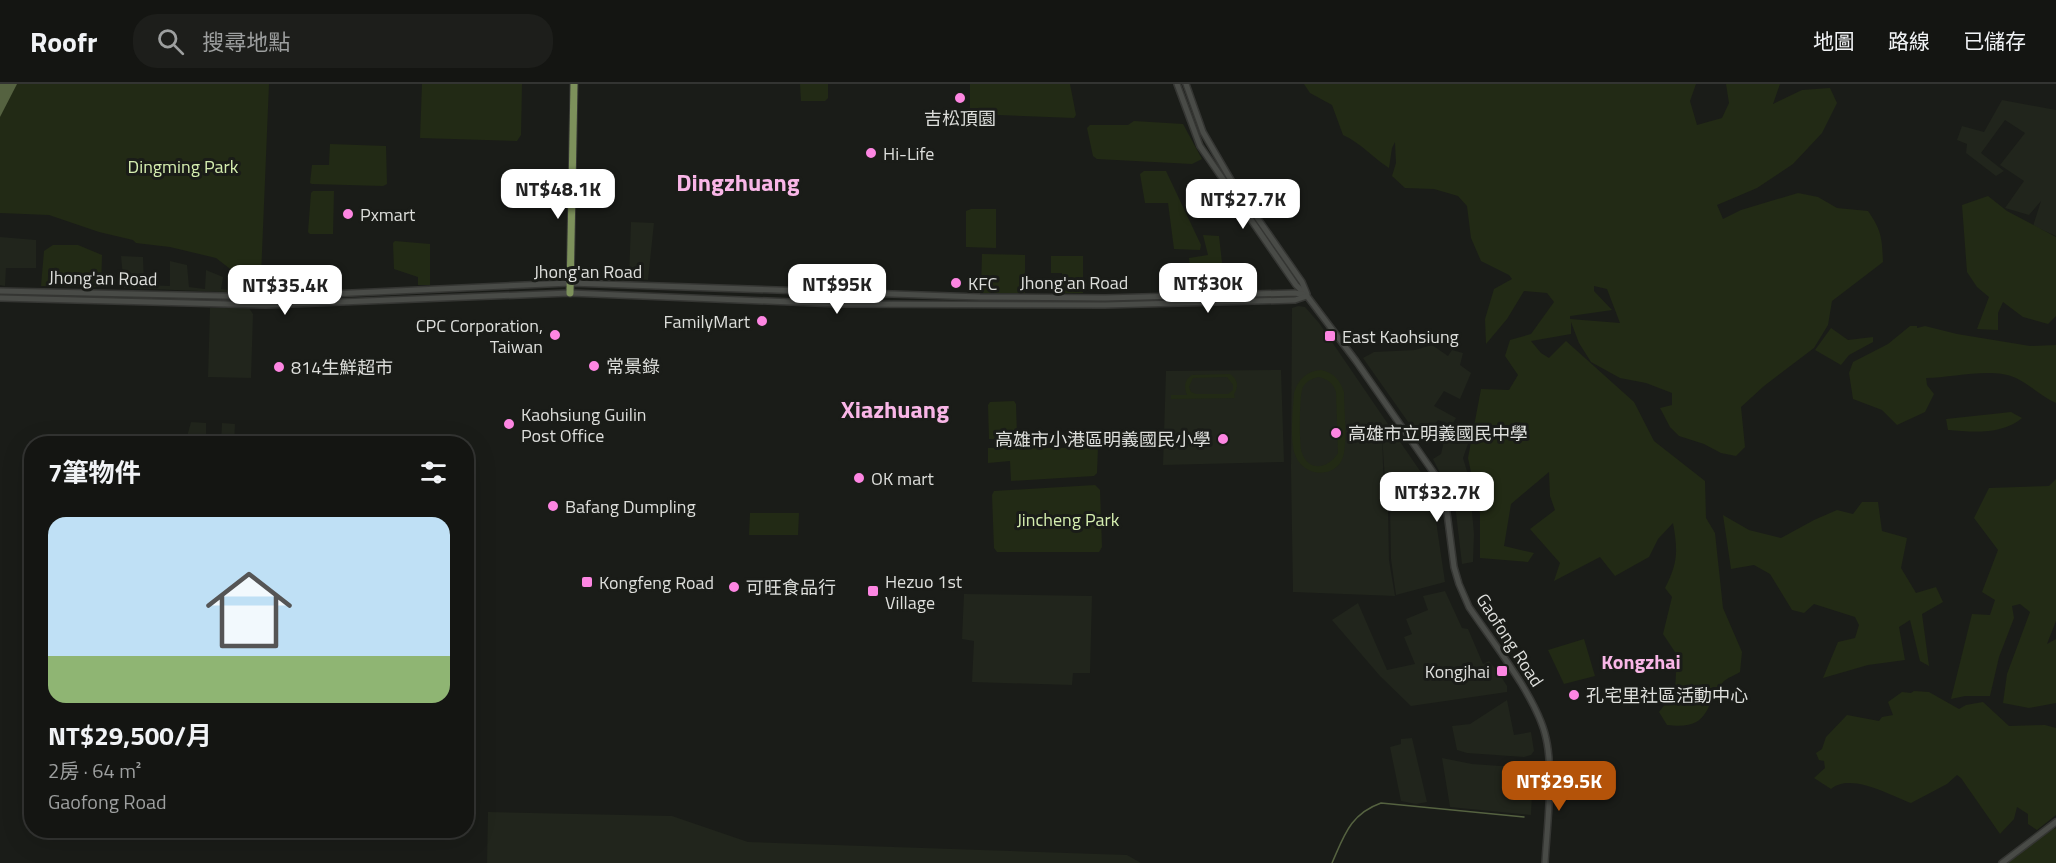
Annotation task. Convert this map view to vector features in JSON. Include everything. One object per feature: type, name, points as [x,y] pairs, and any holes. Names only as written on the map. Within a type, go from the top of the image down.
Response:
[{"type":"main road","points":[[570,293],[574,84]]},
{"type":"street","name":"Gaofong Road","points":[[1177,84],[1200,146],[1296,285],[1307,296],[1438,479],[1446,505],[1454,567],[1463,595],[1526,693],[1540,718],[1547,740],[1549,761],[1545,863]]},
{"type":"street","name":"Gaofong Road","points":[[1186,84],[1209,142],[1231,180],[1302,282],[1307,296]]},
{"type":"street","name":"Jhong'an Road","points":[[0,291],[266,297],[570,283],[980,297],[1105,298],[1295,293],[1307,296]]},
{"type":"street","name":"Jhong'an Road","points":[[0,298],[266,305],[570,293],[839,304],[1105,305],[1295,300],[1307,296]]},
{"type":"street","points":[[2002,863],[2056,822]]},
{"type":"shaded area","points":[[0,84],[17,84],[0,117]]},
{"type":"shaded area","points":[[2002,100],[2056,110],[2056,236],[2033,226],[2041,201],[2029,215],[2005,208],[2024,181],[2000,165],[2025,133],[2005,120],[1981,153],[2004,171],[1996,176],[1966,153],[1967,144],[1957,140],[1962,126],[1984,132]]},
{"type":"shaded area","points":[[631,222],[654,223],[648,280],[629,278]]},
{"type":"shaded area","points":[[0,237],[36,240],[36,268],[6,268],[5,286],[0,285]]},
{"type":"shaded area","points":[[121,256],[143,257],[144,285],[170,286],[170,261],[187,265],[189,287],[205,289],[206,270],[223,277],[221,289],[239,291],[242,278],[249,282],[249,293],[124,288]]},
{"type":"shaded area","name":"高雄市立明義國民中學","points":[[1305,307],[1319,323],[1431,487],[1445,582],[1396,595],[1391,559],[1390,506],[1386,496],[1382,434],[1384,495],[1388,509],[1389,560],[1395,596],[1293,592],[1292,308]]},
{"type":"shaded area","points":[[210,308],[249,308],[253,314],[251,378],[208,377]]},
{"type":"shaded area","points":[[1432,345],[1448,356],[1452,350],[1463,353],[1460,365],[1471,373],[1460,399],[1444,391],[1434,406],[1456,418],[1452,425],[1438,420],[1432,428],[1418,436],[1363,358],[1374,352],[1415,350]]},
{"type":"shaded area","name":"高雄市小港區明義國民小學","points":[[1281,370],[1284,462],[1163,465],[1166,371]]},
{"type":"shaded area","points":[[191,422],[206,423],[206,436],[187,436]]},
{"type":"shaded area","points":[[222,423],[235,424],[234,436],[221,436]]},
{"type":"shaded area","points":[[1445,437],[1469,441],[1463,458],[1469,478],[1474,534],[1473,562],[1462,564],[1452,479],[1444,481],[1433,459],[1441,454]]},
{"type":"shaded area","points":[[1445,591],[1462,628],[1468,629],[1483,664],[1489,661],[1507,686],[1507,692],[1411,706],[1380,676],[1332,620],[1358,603],[1387,670],[1415,664],[1404,637],[1412,634],[1406,619],[1428,610],[1423,596]]},
{"type":"shaded area","points":[[964,594],[1092,596],[1090,673],[1073,673],[1072,685],[972,682],[974,641],[962,639]]},
{"type":"shaded area","points":[[1507,700],[1514,735],[1531,732],[1534,751],[1531,755],[1524,757],[1467,753],[1457,750],[1452,726],[1470,724]]},
{"type":"shaded area","points":[[1412,738],[1427,802],[1416,804],[1401,801],[1390,747],[1401,744],[1401,739]]},
{"type":"shaded area","points":[[1442,758],[1472,764],[1530,768],[1533,771],[1531,815],[1450,807]]},
{"type":"shaded area","points":[[488,812],[672,816],[748,842],[1127,855],[1141,863],[487,863]]},
{"type":"green space","name":"Dingming Park","points":[[12,84],[269,84],[261,276],[242,278],[216,258],[170,247],[136,243],[133,240],[99,232],[49,215],[0,213],[0,109]]},
{"type":"green space","points":[[422,84],[522,84],[521,135],[517,141],[420,138]]},
{"type":"green space","points":[[800,84],[828,84],[828,98],[825,101],[801,101]]},
{"type":"green space","points":[[970,84],[1070,84],[1076,115],[1074,118],[974,114],[970,110]]},
{"type":"green space","points":[[1304,84],[1696,84],[1690,101],[1697,125],[1722,118],[1729,103],[1726,84],[1780,84],[1773,104],[1802,90],[1830,88],[1837,103],[1822,133],[1793,164],[1757,188],[1717,205],[1723,219],[1741,210],[1798,193],[1818,197],[1837,208],[1868,211],[1880,235],[1883,262],[1832,301],[1828,325],[1814,348],[1764,386],[1741,407],[1745,447],[1736,456],[1721,453],[1704,444],[1679,436],[1670,427],[1660,408],[1672,405],[1672,393],[1646,383],[1620,378],[1591,362],[1579,343],[1571,322],[1571,334],[1531,341],[1541,353],[1549,358],[1566,341],[1634,402],[1654,441],[1705,481],[1706,518],[1715,533],[1723,608],[1742,652],[1740,672],[1723,682],[1704,716],[1698,721],[1681,726],[1667,725],[1659,712],[1675,691],[1677,655],[1663,634],[1672,597],[1665,588],[1676,557],[1673,523],[1658,539],[1649,557],[1615,576],[1600,557],[1554,581],[1560,563],[1530,529],[1555,510],[1550,496],[1549,472],[1511,504],[1504,546],[1534,553],[1528,562],[1480,558],[1480,514],[1468,458],[1481,389],[1509,390],[1518,375],[1505,356],[1510,340],[1531,334],[1554,302],[1547,293],[1524,291],[1507,319],[1486,344],[1485,319],[1494,289],[1512,279],[1509,275],[1481,261],[1471,238],[1467,206],[1458,196],[1434,189],[1405,188],[1392,176],[1396,163],[1395,142],[1389,168],[1356,142],[1343,135],[1332,105],[1310,93]],"holes":[[[1594,286],[1607,289],[1620,323],[1570,319],[1570,316],[1612,310],[1594,291]]]},
{"type":"green space","points":[[1134,121],[1183,124],[1202,159],[1192,164],[1097,159],[1093,156],[1087,128],[1090,125],[1128,125]]},
{"type":"green space","points":[[330,144],[386,146],[387,184],[383,186],[310,183],[312,165],[329,165]]},
{"type":"green space","points":[[1144,171],[1166,171],[1201,245],[1200,250],[1174,249],[1168,203],[1145,203],[1140,174]]},
{"type":"green space","points":[[313,191],[334,191],[333,234],[310,234],[308,232]]},
{"type":"green space","points":[[1988,196],[2007,211],[2056,237],[2056,316],[2048,324],[2023,317],[2003,302],[1998,313],[1998,330],[1977,329],[1989,297],[1977,287],[1967,272],[1962,205]]},
{"type":"green space","points":[[996,209],[996,248],[966,247],[966,211]]},
{"type":"green space","points":[[1203,235],[1219,236],[1225,289],[1194,290],[1192,288],[1189,258],[1208,255]]},
{"type":"green space","points":[[395,241],[430,244],[430,285],[418,285],[418,277],[394,269],[393,243]]},
{"type":"green space","points":[[53,245],[78,245],[102,255],[101,287],[41,286],[44,251]]},
{"type":"green space","points":[[982,254],[1025,255],[1025,293],[983,293],[981,290]]},
{"type":"green space","points":[[1051,256],[1083,256],[1083,293],[1061,293],[1062,273],[1051,273]]},
{"type":"green space","points":[[1910,326],[1917,326],[1917,328],[1925,326],[1957,334],[2030,346],[2056,345],[2056,403],[2016,378],[2006,375],[1984,373],[1926,378],[1927,385],[1934,394],[1925,412],[1897,425],[1882,410],[1853,399],[1849,373],[1853,362],[1888,344]]},
{"type":"green space","points":[[1831,328],[1848,340],[1873,337],[1873,342],[1849,355],[1841,365],[1815,350]]},
{"type":"green space","points":[[1321,370],[1333,375],[1341,384],[1344,392],[1345,430],[1344,453],[1341,461],[1330,471],[1322,473],[1307,469],[1301,464],[1294,451],[1292,435],[1296,388],[1304,377],[1311,372]],"holes":[[[1318,377],[1332,384],[1336,392],[1338,453],[1330,462],[1314,466],[1309,464],[1302,453],[1300,409],[1304,385]]]},
{"type":"green space","points":[[1230,374],[1237,383],[1235,398],[1171,399],[1171,395],[1187,395],[1185,384],[1192,375]],"holes":[[[1227,377],[1233,385],[1233,390],[1228,394],[1196,394],[1191,392],[1189,387],[1193,378]]]},
{"type":"green space","points":[[1014,401],[1016,404],[1016,439],[989,439],[988,405],[990,402]]},
{"type":"green space","points":[[2011,412],[2022,418],[1996,430],[1948,430],[1946,419]]},
{"type":"green space","points":[[988,448],[1098,448],[1097,473],[1094,476],[1011,481],[1010,461],[988,463]]},
{"type":"green space","points":[[2056,479],[2056,621],[2047,644],[2056,639],[2056,703],[2029,708],[2003,703],[2007,674],[2030,612],[2020,604],[2012,606],[2014,618],[1999,657],[1990,696],[1965,696],[1951,699],[1972,614],[1990,615],[1995,600],[1982,592],[1998,550],[1974,518],[1989,488],[2049,486]]},
{"type":"green space","name":"Jincheng Park","points":[[1095,485],[1100,490],[1102,547],[1099,552],[997,552],[994,548],[992,495],[994,491]]},
{"type":"green space","points":[[1862,502],[1878,502],[1882,531],[1907,538],[1901,568],[1916,593],[1936,587],[1943,602],[1922,614],[1929,666],[1920,661],[1910,620],[1899,627],[1905,660],[1868,665],[1823,678],[1838,642],[1855,638],[1859,625],[1855,617],[1814,604],[1804,613],[1792,610],[1770,574],[1754,565],[1731,569],[1723,515],[1749,530],[1781,538],[1837,510],[1853,514]]},
{"type":"green space","points":[[750,513],[799,513],[798,535],[749,535]]},
{"type":"green space","points":[[1584,639],[1595,676],[1564,684],[1548,650]]},
{"type":"green space","points":[[1902,692],[1929,692],[1959,709],[1966,705],[1983,702],[2009,726],[2045,725],[2056,728],[2056,815],[2037,830],[2028,824],[2028,814],[2017,807],[2014,819],[2000,834],[1957,775],[1947,784],[1911,803],[1859,784],[1839,784],[1831,789],[1814,778],[1825,768],[1824,761],[1819,760],[1816,753],[1822,749],[1826,737],[1847,715],[1879,721],[1882,717],[1893,715],[1888,702]]},
{"type":"green space","points":[[2056,828],[2056,863],[2006,863],[2051,830]]},
{"type":"waterway","points":[[1332,863],[1349,827],[1362,813],[1381,803],[1524,817]]},
{"type":"place","name":"吉松頂園","points":[[960,98]]},
{"type":"place","name":"Hi-Life","points":[[871,153]]},
{"type":"place","name":"Pxmart","points":[[348,214]]},
{"type":"place","name":"KFC","points":[[956,283]]},
{"type":"place","name":"FamilyMart","points":[[762,321]]},
{"type":"place","name":"CPC Corporation, Taiwan","points":[[555,335]]},
{"type":"place","name":"East Kaohsiung","points":[[1330,336]]},
{"type":"place","name":"常景錄","points":[[594,366]]},
{"type":"place","name":"814生鮮超市","points":[[279,367]]},
{"type":"place","name":"Kaohsiung Guilin Post Office","points":[[509,424]]},
{"type":"place","name":"高雄市立明義國民中學","points":[[1336,433]]},
{"type":"place","name":"高雄市小港區明義國民小學","points":[[1223,439]]},
{"type":"place","name":"OK mart","points":[[859,478]]},
{"type":"place","name":"Bafang Dumpling","points":[[553,506]]},
{"type":"place","name":"Kongfeng Road","points":[[587,582]]},
{"type":"place","name":"可旺食品行","points":[[734,587]]},
{"type":"place","name":"Hezuo 1st Village","points":[[873,591]]},
{"type":"place","name":"Kongjhai","points":[[1502,671]]},
{"type":"place","name":"孔宅里社區活動中心","points":[[1574,695]]},
{"type":"district","name":"Dingzhuang","points":[[738,182]]},
{"type":"district","name":"Xiazhuang","points":[[895,409]]},
{"type":"district","name":"Kongzhai","points":[[1641,661]]}]
